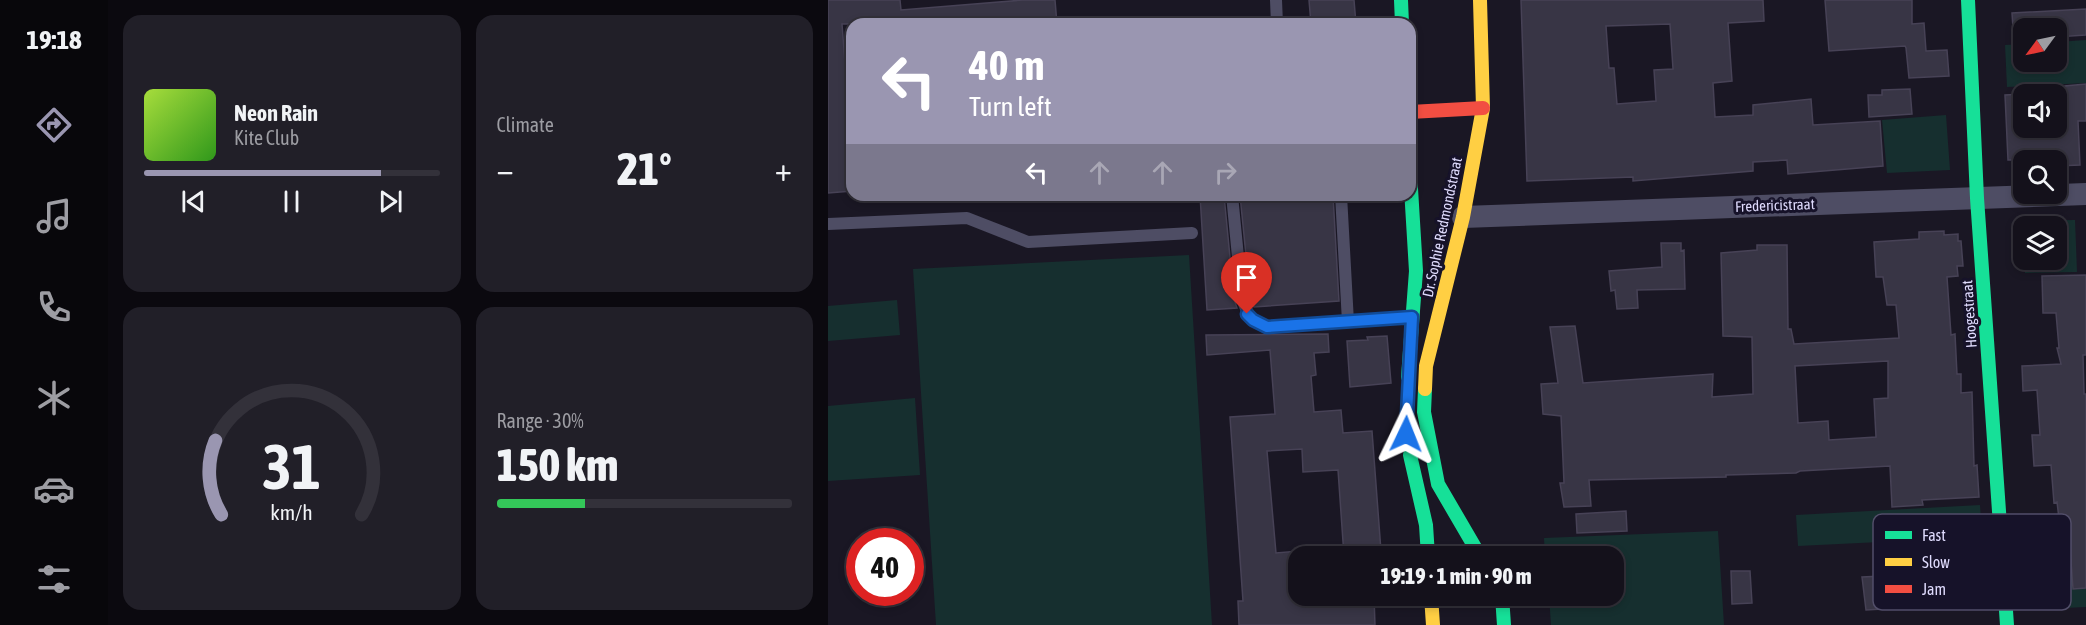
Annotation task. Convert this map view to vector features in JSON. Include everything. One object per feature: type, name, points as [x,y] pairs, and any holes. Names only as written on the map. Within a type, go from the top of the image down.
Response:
[{"type":"street","points":[[1401,0],[1402,18]]},
{"type":"street","name":"Dr. Sophie Redmondstraat","points":[[1474,546],[1438,484],[1424,412],[1426,366],[1463,217],[1484,108],[1480,0]]},
{"type":"street","name":"Hoogestraat","points":[[1968,0],[1977,198],[1999,514]]},
{"type":"street","points":[[1416,112],[1484,108]]},
{"type":"street","name":"Fredericistraat","points":[[1463,217],[2086,194]]},
{"type":"street","name":"Dr. Sophie Redmondstraat","points":[[1407,391],[1415,261],[1412,201]]},
{"type":"street","points":[[1412,317],[1437,323]]},
{"type":"street","points":[[1408,446],[1426,525],[1427,546]]},
{"type":"street","points":[[1432,606],[1433,625]]},
{"type":"street","points":[[1503,606],[1504,625]]},
{"type":"street","name":"Hoogestraat","points":[[2006,610],[2007,625]]},
{"type":"lane","points":[[1276,0],[1277,18]]},
{"type":"lane","points":[[1233,201],[1242,298],[1247,314],[1253,320],[1267,327],[1412,317]]},
{"type":"lane","points":[[1341,201],[1348,322]]},
{"type":"lane","points":[[828,224],[967,218],[1028,242],[1192,233]]},
{"type":"green space","points":[[2086,40],[2086,83],[2013,84],[2013,87],[2007,87],[2005,45],[2013,45],[2013,72],[2067,72],[2067,41]]},
{"type":"green space","points":[[1946,115],[1950,170],[1887,173],[1882,120]]},
{"type":"green space","points":[[2067,220],[2075,220],[2077,272],[2025,273],[2025,270],[2067,270]]},
{"type":"green space","points":[[1189,255],[1212,625],[936,625],[913,269]]},
{"type":"green space","points":[[897,300],[900,335],[828,341],[828,306]]},
{"type":"green space","points":[[915,398],[920,475],[828,481],[828,406]]},
{"type":"green space","points":[[1980,505],[1981,514],[1873,514],[1873,542],[1798,546],[1796,515]]},
{"type":"green space","points":[[1718,531],[1724,625],[1551,625],[1550,606],[1624,606],[1624,546],[1544,546],[1544,538]]},
{"type":"green space","points":[[2086,571],[2086,607],[2071,608],[2071,572]]},
{"type":"building","points":[[828,0],[900,0],[901,10],[1023,0],[1055,0],[1056,18],[846,18],[846,24],[842,24],[846,76],[846,192],[828,193]]},
{"type":"building","points":[[1309,0],[1354,0],[1356,18],[1310,18]]},
{"type":"building","points":[[1521,0],[1763,0],[1764,21],[1728,23],[1732,81],[1713,83],[1715,117],[1753,115],[1753,105],[1811,99],[1813,125],[1880,121],[1883,166],[1788,174],[1787,160],[1753,162],[1753,171],[1633,181],[1633,177],[1527,181]],"holes":[[[1670,24],[1673,69],[1654,70],[1656,101],[1617,104],[1614,68],[1609,68],[1606,26]]]},
{"type":"building","points":[[1825,0],[1912,0],[1912,24],[1924,23],[1926,51],[1947,50],[1949,76],[1909,78],[1905,46],[1829,51]]},
{"type":"building","points":[[2086,9],[2086,35],[2067,36],[2067,18],[2013,18],[2013,28],[2012,13]]},
{"type":"building","points":[[2086,84],[2086,121],[2078,121],[2080,165],[2067,166],[2067,150],[2013,150],[2013,160],[2008,160],[2005,95],[2013,95],[2013,138],[2067,138],[2067,86]]},
{"type":"building","points":[[1910,89],[1912,114],[1869,117],[1868,95],[1882,95],[1882,90]]},
{"type":"building","points":[[1200,201],[1225,201],[1234,299],[1237,308],[1207,310]]},
{"type":"building","points":[[1241,201],[1333,201],[1339,301],[1254,307],[1250,296]]},
{"type":"building","points":[[1944,231],[1944,235],[1958,234],[1958,241],[1961,241],[1963,266],[1957,266],[1958,276],[1947,277],[1951,335],[1955,334],[1957,374],[1961,374],[1961,393],[1972,392],[1974,466],[1977,465],[1979,497],[1922,500],[1923,505],[1892,507],[1890,466],[1796,473],[1726,475],[1726,477],[1589,480],[1591,506],[1564,507],[1560,483],[1564,483],[1561,416],[1543,414],[1541,384],[1558,383],[1550,327],[1575,326],[1583,383],[1713,374],[1712,397],[1753,394],[1752,337],[1723,336],[1721,253],[1757,250],[1757,245],[1787,245],[1788,329],[1791,329],[1794,344],[1899,338],[1896,305],[1887,305],[1883,277],[1876,277],[1874,242],[1919,239],[1919,232]],"holes":[[[1888,361],[1888,398],[1874,399],[1876,437],[1829,440],[1828,421],[1798,423],[1795,366]]]},
{"type":"building","points":[[1661,243],[1681,243],[1681,251],[1684,250],[1685,289],[1637,290],[1638,308],[1617,309],[1615,290],[1611,291],[1609,271],[1662,267]]},
{"type":"building","points":[[2086,275],[2086,355],[2083,355],[2084,394],[2086,394],[2086,588],[2073,589],[2071,514],[2058,514],[2057,502],[2054,503],[2051,465],[2034,466],[2032,435],[2040,435],[2037,390],[2023,391],[2022,366],[2061,364],[2057,348],[2059,348],[2056,313],[2043,313],[2042,276]]},
{"type":"building","points":[[1328,334],[1329,352],[1314,353],[1316,375],[1311,376],[1314,412],[1341,410],[1343,433],[1372,431],[1381,546],[1343,546],[1338,470],[1303,472],[1302,449],[1267,451],[1276,553],[1288,552],[1288,606],[1374,606],[1375,625],[1239,625],[1238,601],[1243,601],[1230,417],[1275,414],[1270,350],[1207,355],[1206,335]]},
{"type":"building","points":[[1387,336],[1391,383],[1350,387],[1347,341]]},
{"type":"building","points":[[1626,511],[1627,531],[1577,533],[1576,514]]},
{"type":"building","points":[[1731,571],[1750,571],[1752,603],[1732,604]]},
{"type":"building","points":[[1873,576],[1873,610],[1866,610],[1862,577]]},
{"type":"traffic: fast","points":[[1401,0],[1402,18]]},
{"type":"traffic: fast","points":[[1968,0],[1977,198],[1999,514]]},
{"type":"traffic: fast","points":[[1408,377],[1416,271],[1412,201]]},
{"type":"traffic: fast","points":[[1425,389],[1424,412],[1438,484],[1474,546]]},
{"type":"traffic: fast","points":[[1410,455],[1426,525],[1427,546]]},
{"type":"traffic: fast","points":[[1503,606],[1504,625]]},
{"type":"traffic: fast","points":[[2006,610],[2007,625]]},
{"type":"traffic: slow","points":[[1425,389],[1426,366],[1463,217],[1483,108],[1480,0]]},
{"type":"traffic: slow","points":[[1432,606],[1433,625]]},
{"type":"traffic: jam","points":[[1416,112],[1483,108]]},
{"type":"route","points":[[1247,314],[1267,327],[1412,317],[1406,434]]}]
